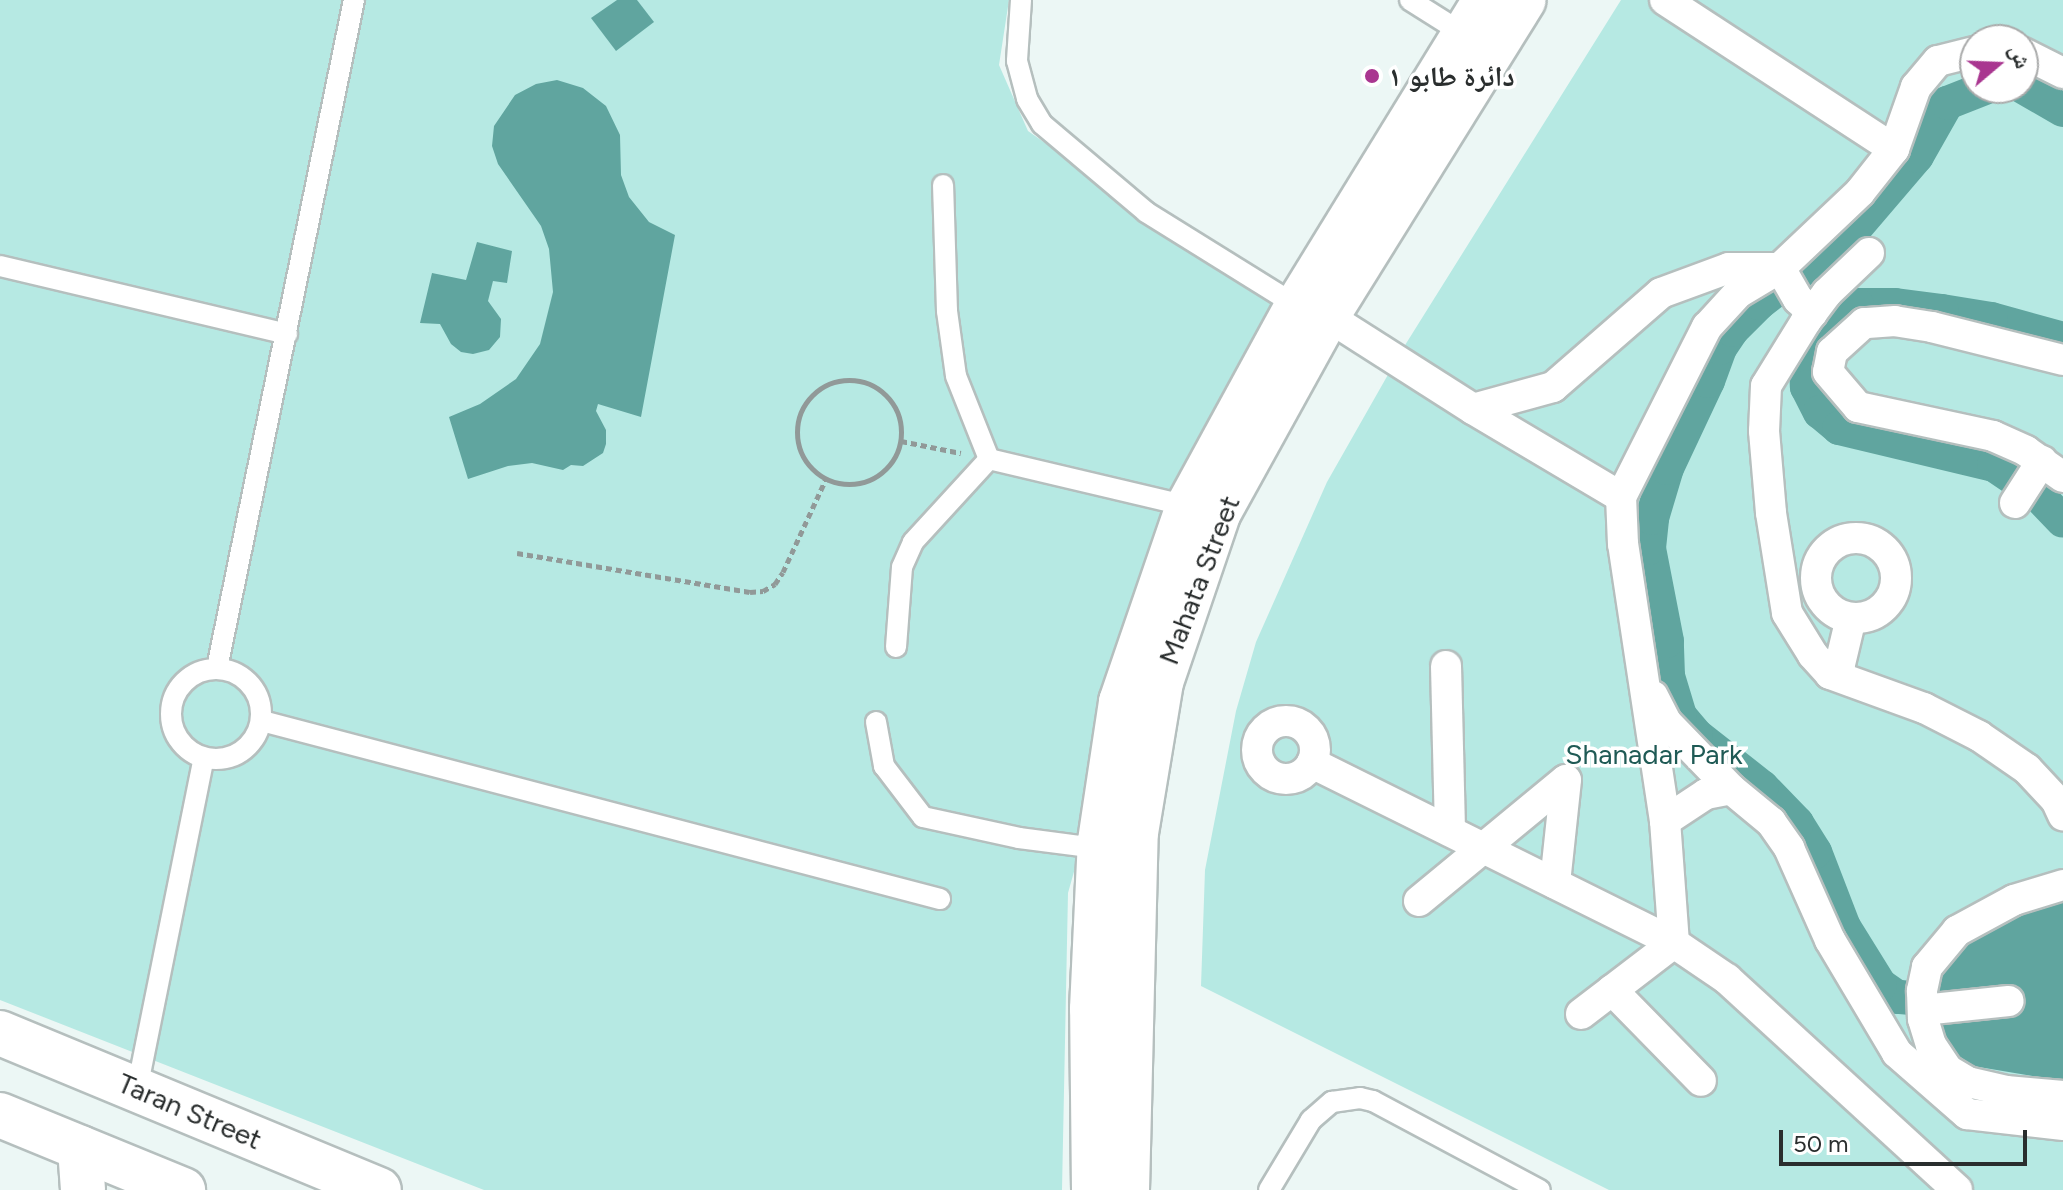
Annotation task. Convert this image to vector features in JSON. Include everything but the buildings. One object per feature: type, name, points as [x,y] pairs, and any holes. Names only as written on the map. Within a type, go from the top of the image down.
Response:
[{"type":"main road","name":"Mahata Street","points":[[1094,1190],[1092,1009],[1100,841],[1121,702],[1188,506],[1312,311],[1524,0]]},
{"type":"main road","name":"Mahata Street","points":[[1127,1190],[1136,833],[1161,682],[1219,512],[1312,311],[1474,17]]},
{"type":"main road","name":"Taran Street","points":[[0,1033],[379,1190]]},
{"type":"main road","points":[[0,1115],[81,1169],[183,1190]]},
{"type":"street","points":[[1665,0],[1894,149]]},
{"type":"street","points":[[1674,943],[1665,821],[1623,544],[1621,497],[1707,327],[1738,293],[1780,268],[1860,192],[1894,149],[1916,87],[1938,61],[1959,56]]},
{"type":"street","points":[[2039,59],[2063,73]]},
{"type":"street","points":[[1869,253],[1805,306],[1766,386],[1764,431],[1771,513],[1787,613],[1813,655],[1830,674],[1924,708],[1979,736],[2027,769],[2062,812]]},
{"type":"street","points":[[1473,409],[1553,387],[1661,293],[1729,268],[1780,268]]},
{"type":"street","points":[[1780,268],[1805,306]]},
{"type":"street","points":[[1312,311],[1621,497]]},
{"type":"street","points":[[2015,503],[2052,469],[1993,436],[1858,407],[1828,372],[1832,352],[1864,323],[1895,321],[1932,327],[2063,360]]},
{"type":"street","points":[[1830,674],[1840,664],[1851,618]]},
{"type":"street","points":[[1446,666],[1450,831]]},
{"type":"street","points":[[1646,684],[1666,722],[1731,789],[1771,822],[1789,848],[1830,940],[1897,1053],[1967,1114],[2023,1123],[2063,1125]]},
{"type":"street","points":[[1312,763],[1674,943],[1727,979],[1957,1190]]},
{"type":"street","points":[[1419,901],[1566,780],[1555,883]]},
{"type":"street","points":[[1665,821],[1706,794],[1731,789]]},
{"type":"street","points":[[2063,885],[2014,900],[1957,931],[1927,967],[1922,1007],[1931,1045],[1948,1070],[1968,1082],[2006,1091],[2063,1096]]},
{"type":"street","points":[[1581,1014],[1674,943]]},
{"type":"street","points":[[1612,990],[1701,1081]]},
{"type":"street","points":[[1922,1007],[2009,1001]]},
{"type":"lane","points":[[217,668],[354,0]]},
{"type":"lane","points":[[1021,0],[1017,61],[1027,99],[1042,124],[1146,212],[1312,311]]},
{"type":"lane","points":[[1410,0],[1474,17]]},
{"type":"lane","points":[[943,185],[947,311],[956,376],[989,459]]},
{"type":"lane","points":[[0,266],[287,334]]},
{"type":"lane","points":[[989,459],[1188,506]]},
{"type":"lane","points":[[896,647],[902,567],[913,542],[989,459]]},
{"type":"lane","points":[[217,668],[246,679],[256,691],[262,721],[247,748],[219,760],[204,758],[180,742],[170,714],[179,687],[189,676],[217,668]]},
{"type":"lane","points":[[262,721],[940,899]]},
{"type":"lane","points":[[876,722],[884,766],[923,817],[1019,838],[1081,846],[1100,841]]},
{"type":"lane","points":[[137,1089],[204,758]]},
{"type":"lane","points":[[1269,1190],[1311,1120],[1332,1102],[1360,1098],[1373,1101],[1540,1190]]},
{"type":"path","points":[[858,381],[883,391],[895,405],[901,422],[901,441],[896,456],[873,479],[842,484],[826,479],[803,456],[797,441],[798,422],[804,405],[816,391],[832,382],[858,381]]},
{"type":"path","points":[[901,441],[989,459]]},
{"type":"path","points":[[517,553],[750,592],[763,591],[775,584],[783,572],[826,479]]},
{"type":"green space","points":[[0,0],[1009,0],[999,65],[1028,131],[1276,305],[1170,530],[1068,893],[1062,1190],[484,1190],[0,1000]]},
{"type":"green space","name":"Shanadar Park","points":[[1621,0],[2063,0],[2063,1190],[1609,1190],[1201,986],[1205,870],[1236,711],[1256,642],[1327,482],[1402,350]]},
{"type":"shaded area","points":[[617,0],[637,0],[654,22],[616,51],[591,18]]},
{"type":"shaded area","points":[[557,80],[583,88],[606,106],[620,135],[621,175],[629,197],[649,222],[675,235],[641,417],[598,404],[596,411],[606,430],[606,444],[603,453],[583,466],[571,465],[563,470],[532,463],[508,466],[468,479],[449,417],[480,404],[516,379],[540,344],[553,292],[549,249],[541,226],[498,164],[492,146],[494,126],[515,95],[536,84]]},
{"type":"shaded area","points":[[477,242],[512,251],[507,283],[493,281],[488,301],[501,319],[500,337],[489,350],[473,354],[461,352],[451,344],[440,324],[420,323],[432,273],[466,280]]},
{"type":"shaded area","points":[[2063,893],[2063,1081],[1973,1066],[1952,1051],[1936,1025],[1934,1000],[1948,959],[1963,940]]},
{"type":"waterway","points":[[2039,96],[2063,110]]},
{"type":"waterway","points":[[1934,1000],[1897,997],[1880,985],[1844,927],[1815,852],[1797,823],[1762,787],[1696,735],[1680,716],[1668,676],[1667,641],[1649,548],[1652,518],[1667,468],[1720,348],[1732,330],[1759,303],[1852,232],[1917,156],[1947,103],[1959,98]]},
{"type":"waterway","points":[[2063,339],[1991,319],[1895,305],[1857,305],[1838,312],[1816,335],[1806,363],[1807,387],[1820,412],[1839,428],[1994,465],[2037,494],[2063,521]]},
{"type":"place","name":"دائرة طابو ١","points":[[1372,76]]}]
